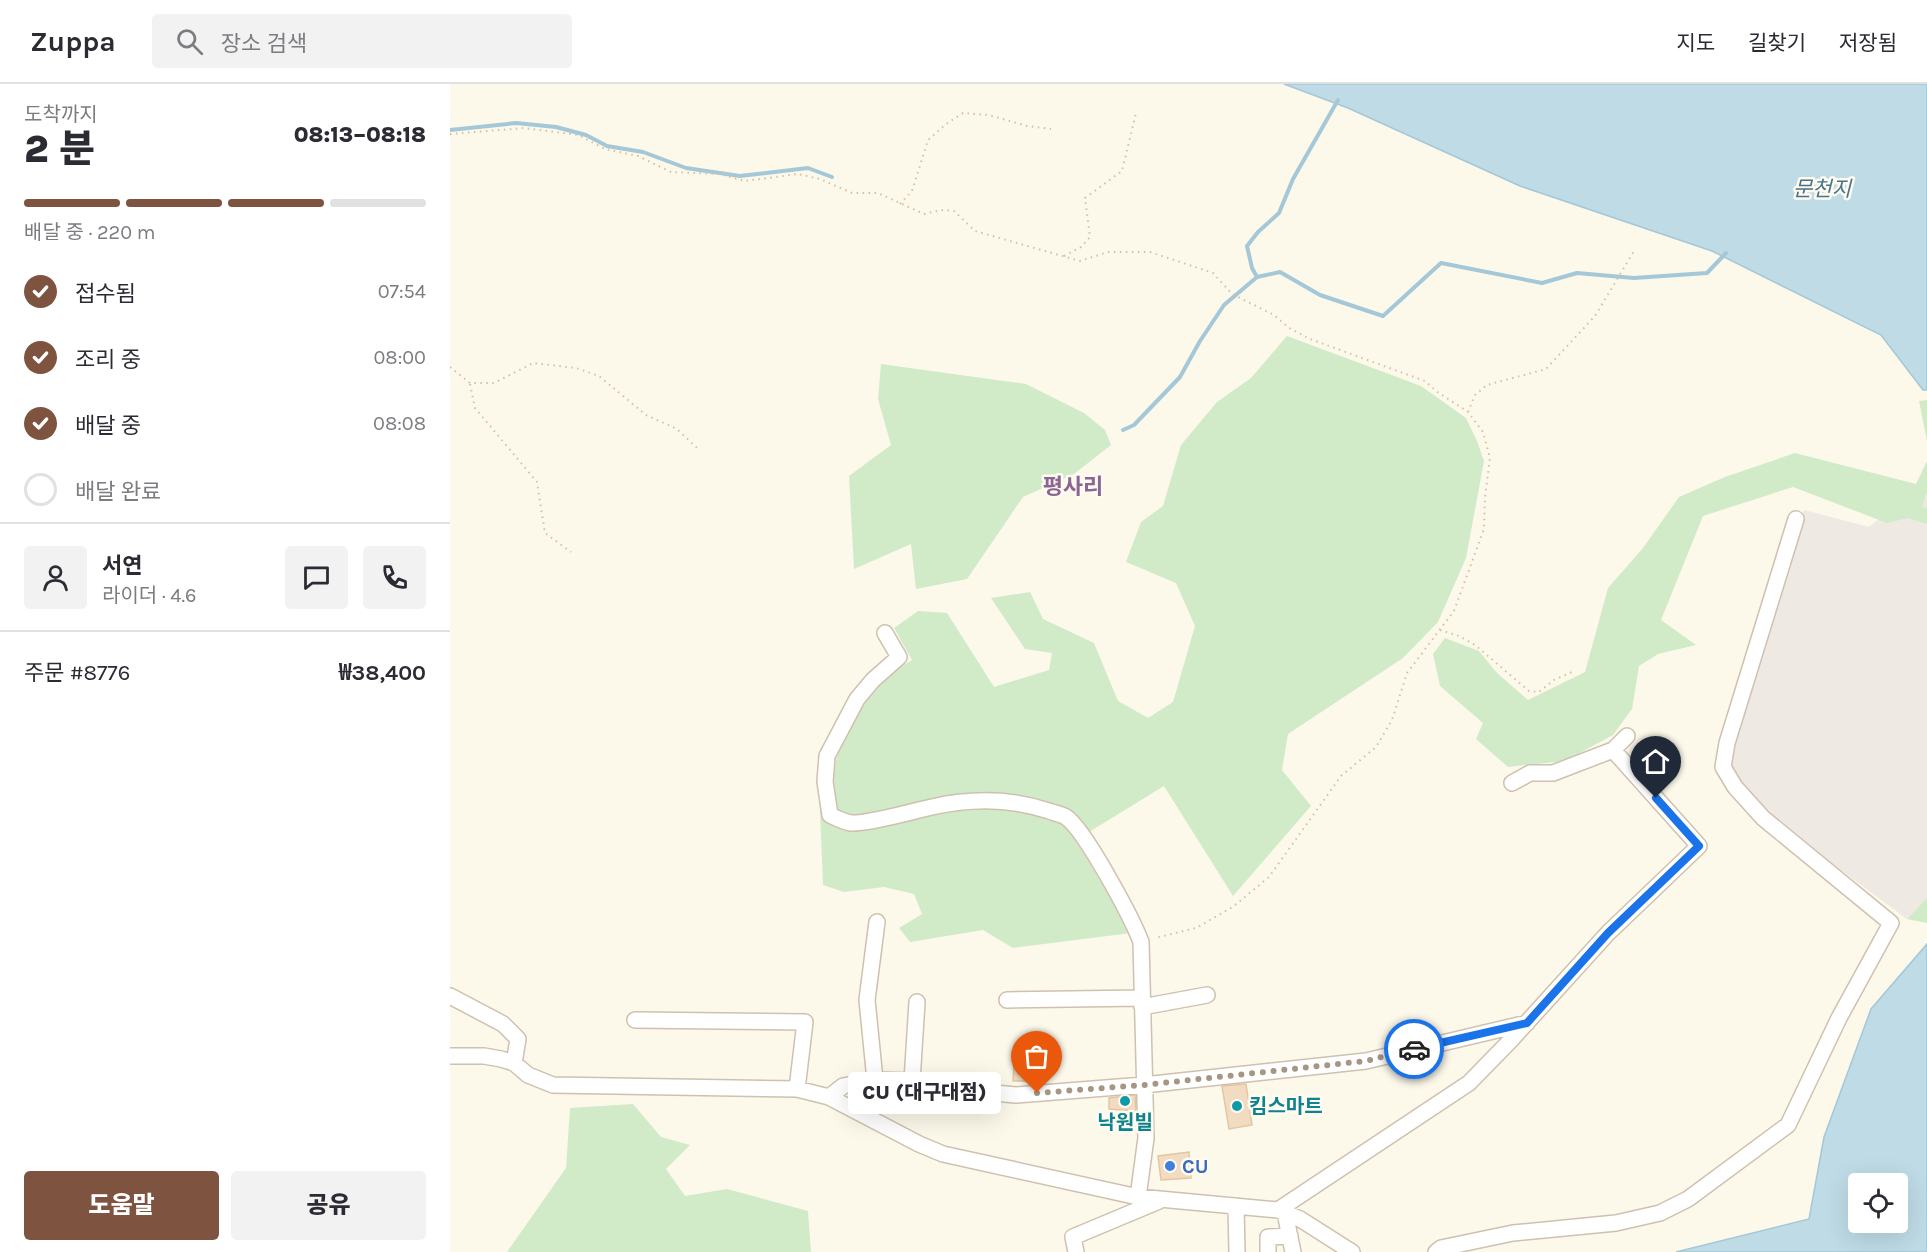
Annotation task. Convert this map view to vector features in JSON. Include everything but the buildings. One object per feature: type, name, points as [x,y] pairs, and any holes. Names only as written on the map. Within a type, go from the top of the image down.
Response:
[{"type":"street","points":[[1436,1252],[1441,1248],[1513,1233],[1616,1223],[1660,1213],[1688,1199],[1788,1125],[1839,1018],[1891,923],[1764,818],[1735,787],[1723,767],[1727,743],[1796,519]]},
{"type":"street","points":[[885,633],[899,657],[873,680],[857,699],[827,756],[825,782],[830,815],[852,823],[944,804],[976,800],[1008,800],[1066,817],[1081,832],[1134,922],[1141,942],[1146,1138],[1138,1197]]},
{"type":"street","points":[[1512,783],[1530,773],[1553,774],[1613,750],[1627,736]]},
{"type":"street","points":[[1281,1212],[1469,1083],[1608,933],[1699,846],[1613,750]]},
{"type":"street","points":[[875,1080],[867,1000],[877,922]]},
{"type":"street","points":[[1007,1000],[1142,1003],[1207,995]]},
{"type":"street","points":[[450,996],[503,1024],[518,1039],[514,1064]]},
{"type":"street","points":[[912,1081],[917,1002]]},
{"type":"street","points":[[635,1020],[805,1022],[797,1089]]},
{"type":"street","points":[[829,1097],[843,1086],[875,1080],[912,1081],[939,1088],[1016,1095],[1144,1085],[1366,1061],[1527,1023]]},
{"type":"street","points":[[450,1056],[484,1056],[501,1059],[514,1064],[528,1075],[553,1085],[797,1089],[829,1097],[943,1154],[1138,1197],[1281,1212],[1300,1219],[1352,1252]]},
{"type":"street","points":[[1076,1252],[1073,1238],[1162,1199]]},
{"type":"street","points":[[1237,1252],[1239,1207]]},
{"type":"street","points":[[1239,1207],[1242,1252]]},
{"type":"street","points":[[1281,1212],[1293,1252]]},
{"type":"street","points":[[1268,1252],[1268,1237],[1290,1236]]},
{"type":"path","points":[[900,204],[912,191],[928,140],[963,113],[989,115],[1027,126],[1051,129]]},
{"type":"path","points":[[1063,257],[1081,247],[1089,237],[1084,198],[1122,171],[1136,113]]},
{"type":"path","points":[[450,134],[524,128],[578,135],[605,149],[638,156],[671,172],[719,174],[745,181],[798,174],[820,179],[852,193],[878,193],[924,214],[941,210],[954,211],[975,231],[1080,261],[1108,252],[1150,252],[1213,273],[1232,294],[1274,315],[1289,328],[1310,339],[1425,381],[1468,412],[1483,432],[1490,458],[1484,529],[1454,611],[1407,673],[1392,720],[1376,747],[1341,776],[1269,877],[1234,906],[1196,928],[1141,942]]},
{"type":"path","points":[[1468,412],[1475,395],[1487,385],[1546,369],[1595,316],[1634,251]]},
{"type":"path","points":[[470,383],[494,383],[534,363],[576,368],[599,376],[646,415],[677,429],[697,448]]},
{"type":"path","points":[[450,367],[470,383],[476,408],[537,482],[545,533],[571,552]]},
{"type":"path","points":[[1440,630],[1459,636],[1475,645],[1529,691],[1539,692],[1554,680],[1572,672]]},
{"type":"shaded area","points":[[1927,479],[1927,898],[1907,919],[1763,812],[1729,763],[1804,510],[1869,527]]},
{"type":"green space","points":[[1287,336],[1421,386],[1466,418],[1484,461],[1466,558],[1438,622],[1403,658],[1288,734],[1282,770],[1311,806],[1233,896],[1164,786],[1076,840],[1131,933],[1013,948],[983,930],[910,942],[899,928],[922,914],[914,894],[884,887],[844,892],[823,885],[818,761],[834,768],[846,731],[866,696],[884,678],[912,660],[894,628],[918,611],[947,613],[994,687],[1049,670],[1052,653],[1025,649],[991,598],[1030,592],[1043,619],[1094,643],[1118,701],[1148,718],[1173,702],[1195,626],[1176,583],[1126,562],[1141,522],[1163,506],[1181,445],[1217,402],[1251,378]]},
{"type":"green space","points":[[881,364],[1026,384],[1084,413],[1105,430],[1111,445],[1074,474],[1023,497],[967,579],[916,589],[911,544],[854,569],[849,476],[891,445],[878,399]]},
{"type":"green space","points":[[1927,400],[1927,441],[1919,401]]},
{"type":"green space","points":[[1795,453],[1916,484],[1927,461],[1927,492],[1922,507],[1927,508],[1927,524],[1908,518],[1887,523],[1793,487],[1703,516],[1661,620],[1696,645],[1658,654],[1639,666],[1632,709],[1613,735],[1565,761],[1508,767],[1476,739],[1483,723],[1440,686],[1433,654],[1445,638],[1479,651],[1497,673],[1528,700],[1585,672],[1608,588],[1643,548],[1679,497],[1725,477]]},
{"type":"green space","points":[[1927,898],[1927,923],[1907,919]]},
{"type":"green space","points":[[633,1104],[661,1137],[690,1145],[666,1169],[685,1196],[727,1189],[808,1211],[811,1252],[507,1252],[566,1168],[570,1108]]},
{"type":"water","name":"문천지","points":[[1284,84],[1927,84],[1927,390],[1923,390],[1881,335],[1712,251],[1520,186],[1348,108]]},
{"type":"water","points":[[1927,944],[1927,1252],[1676,1252],[1809,1219],[1824,1137],[1871,1009]]},
{"type":"waterway","points":[[1257,277],[1252,268],[1247,246],[1258,232],[1279,213],[1293,179],[1338,100]]},
{"type":"waterway","points":[[450,130],[516,123],[556,127],[586,135],[607,146],[643,152],[686,168],[740,176],[808,168],[832,177]]},
{"type":"waterway","points":[[1123,430],[1134,425],[1180,377],[1224,305],[1257,277],[1280,272],[1320,295],[1383,316],[1441,263],[1542,283],[1577,273],[1634,278],[1707,273],[1726,253]]},
{"type":"way so far","points":[[1037,1093],[1144,1085],[1366,1061],[1414,1049]]},
{"type":"place","name":"CU (대구대점)","points":[[1037,1093]]},
{"type":"place","name":"낙원빌","points":[[1125,1101]]},
{"type":"place","name":"킴스마트","points":[[1237,1106]]},
{"type":"place","name":"CU","points":[[1170,1166]]},
{"type":"district","name":"평사리","points":[[1073,486]]},
{"type":"route","points":[[1414,1049],[1527,1023],[1608,933],[1699,846],[1656,798]]}]
